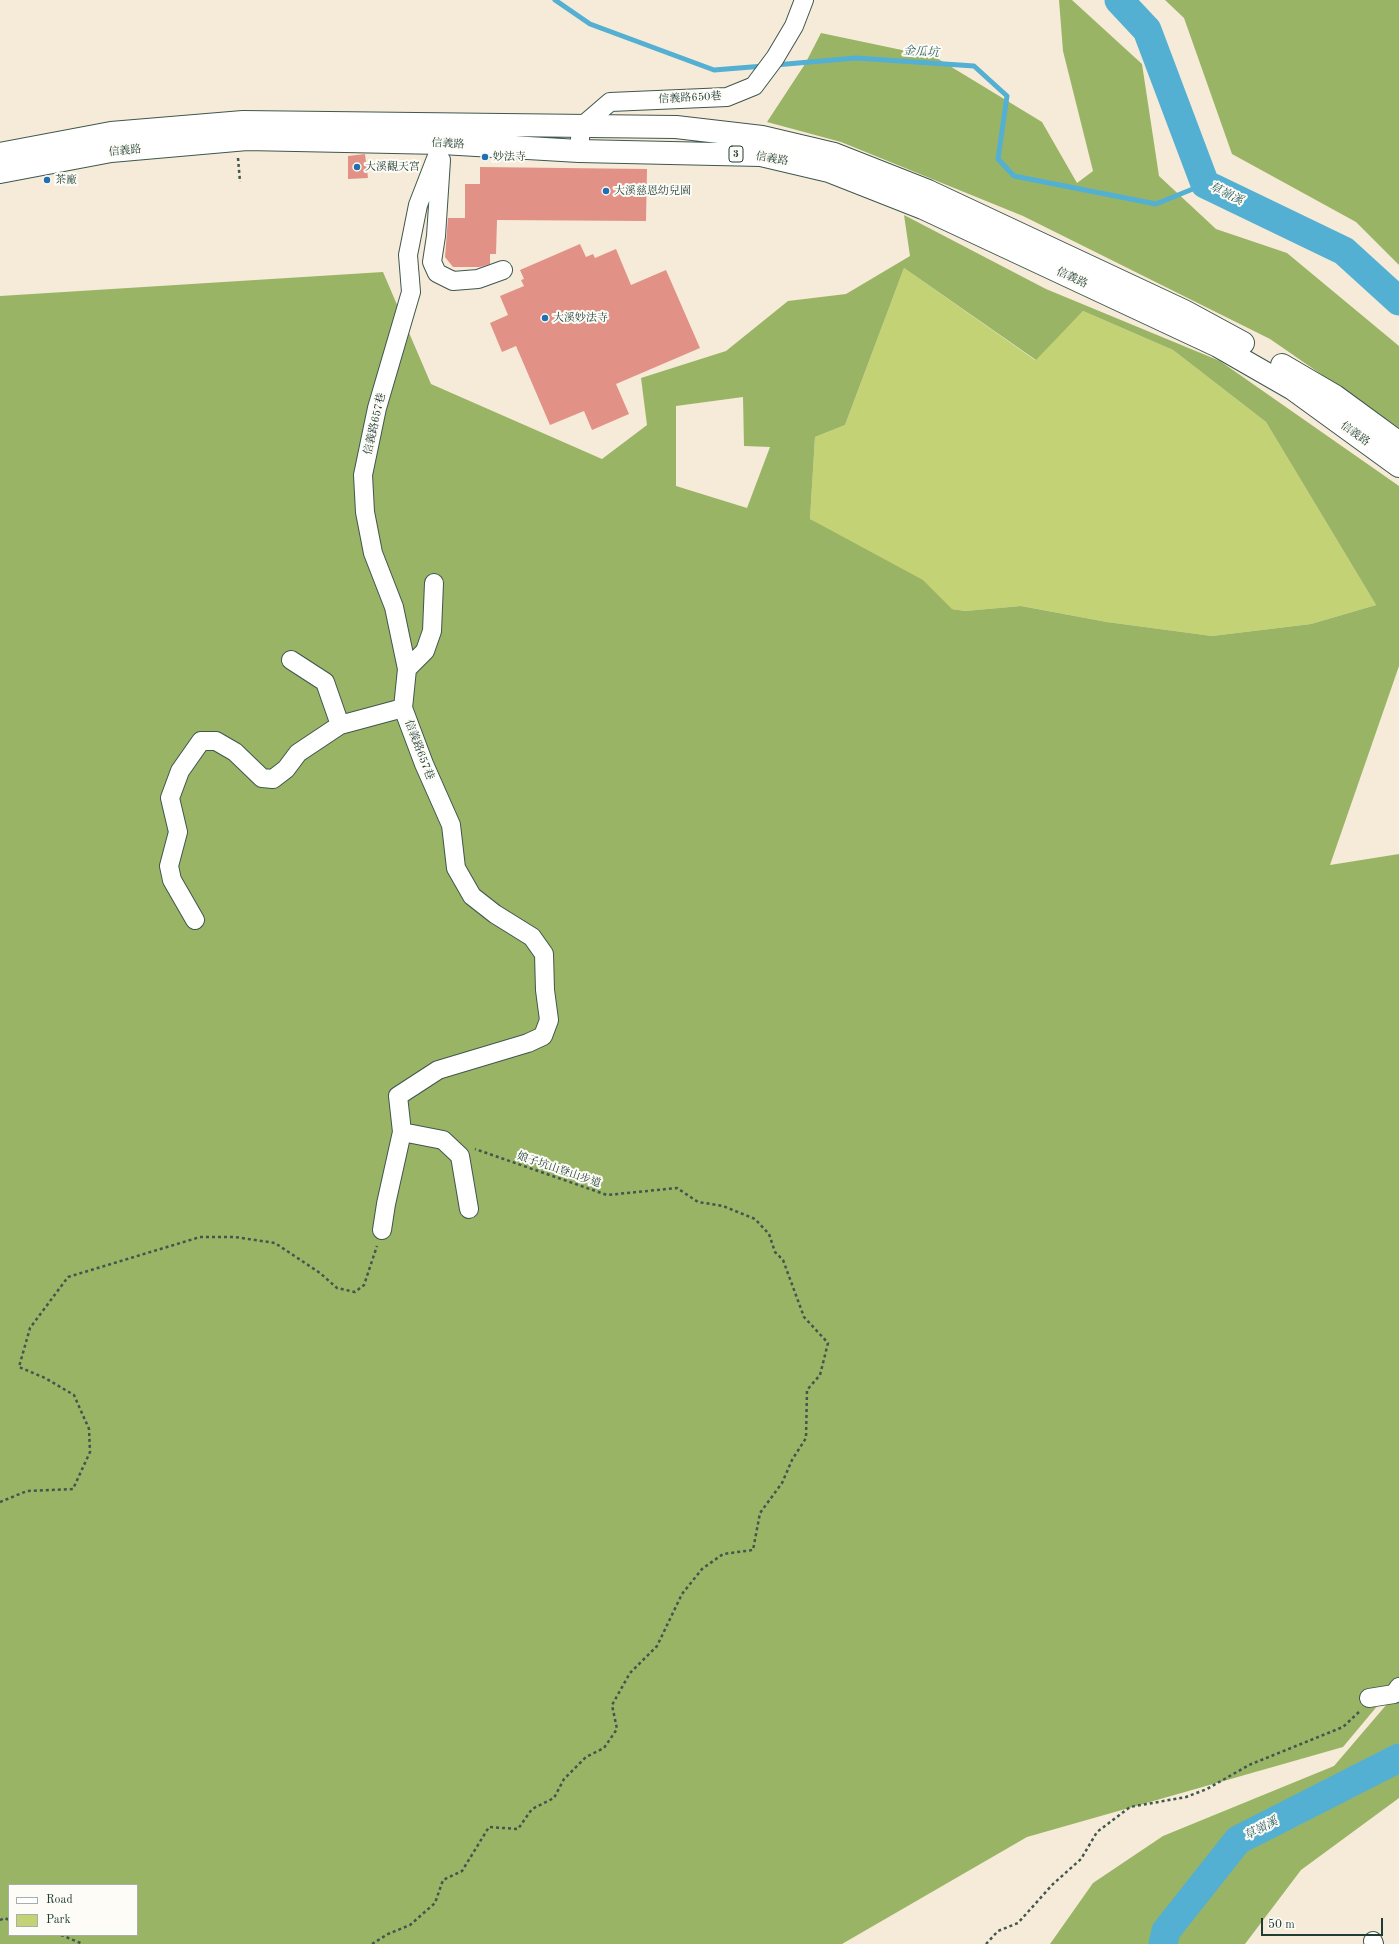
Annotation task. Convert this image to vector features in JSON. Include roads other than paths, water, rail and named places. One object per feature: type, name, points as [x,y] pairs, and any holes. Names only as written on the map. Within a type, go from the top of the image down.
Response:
[{"type":"main road","name":"信義路","points":[[0,154],[111,133],[243,122],[442,134],[579,151],[761,155],[829,171],[923,208],[1218,346],[1293,389],[1399,466]]},
{"type":"main road","name":"信義路","points":[[0,172],[111,151],[247,139],[442,134],[581,127],[676,127],[762,137],[834,154],[928,191],[1184,311],[1335,396],[1399,443]]},
{"type":"street","name":"信義路650巷","points":[[581,127],[610,102],[727,97],[754,86],[776,58],[794,26],[804,0]]},
{"type":"street","points":[[579,151],[581,127]]},
{"type":"street","points":[[442,134],[436,236],[432,262],[437,274],[453,281],[478,279],[503,270]]},
{"type":"street","name":"信義路657巷","points":[[402,1132],[398,1096],[438,1070],[528,1043],[544,1036],[549,1020],[545,990],[544,954],[532,937],[495,914],[472,896],[456,868],[451,825],[424,764],[403,708],[407,669],[394,608],[373,554],[365,512],[363,475],[377,408],[412,292],[408,255],[418,205],[442,134]]},
{"type":"street","points":[[407,669],[425,651],[432,630],[434,583]]},
{"type":"street","points":[[291,660],[325,682],[340,725]]},
{"type":"street","points":[[195,920],[172,880],[170,873],[169,866],[178,832],[170,798],[180,771],[201,741],[216,741],[235,752],[262,778],[273,779],[286,769],[298,753],[340,725],[403,708]]},
{"type":"street","points":[[382,1230],[386,1204],[402,1132],[443,1140],[460,1156],[469,1209]]},
{"type":"street","points":[[1369,1698],[1394,1694],[1399,1687]]},
{"type":"waterway","name":"金瓜坑","points":[[555,0],[590,24],[714,70],[764,66]]},
{"type":"waterway","name":"草嶺溪","points":[[1119,0],[1147,30],[1205,184],[1344,251],[1399,301]]},
{"type":"waterway","name":"金瓜坑","points":[[775,65],[856,58],[974,66],[1007,96],[998,159],[1014,176],[1156,204],[1205,184]]},
{"type":"waterway","name":"草嶺溪","points":[[1163,1944],[1166,1931],[1238,1840],[1399,1758]]},
{"type":"place","name":"妙法寺","points":[[485,157]]},
{"type":"place","name":"大溪觀天宮","points":[[357,167]]},
{"type":"place","name":"茶廠","points":[[47,180]]},
{"type":"place","name":"大溪慈恩幼兒園","points":[[606,191]]},
{"type":"place","name":"大溪妙法寺","points":[[545,318]]}]
